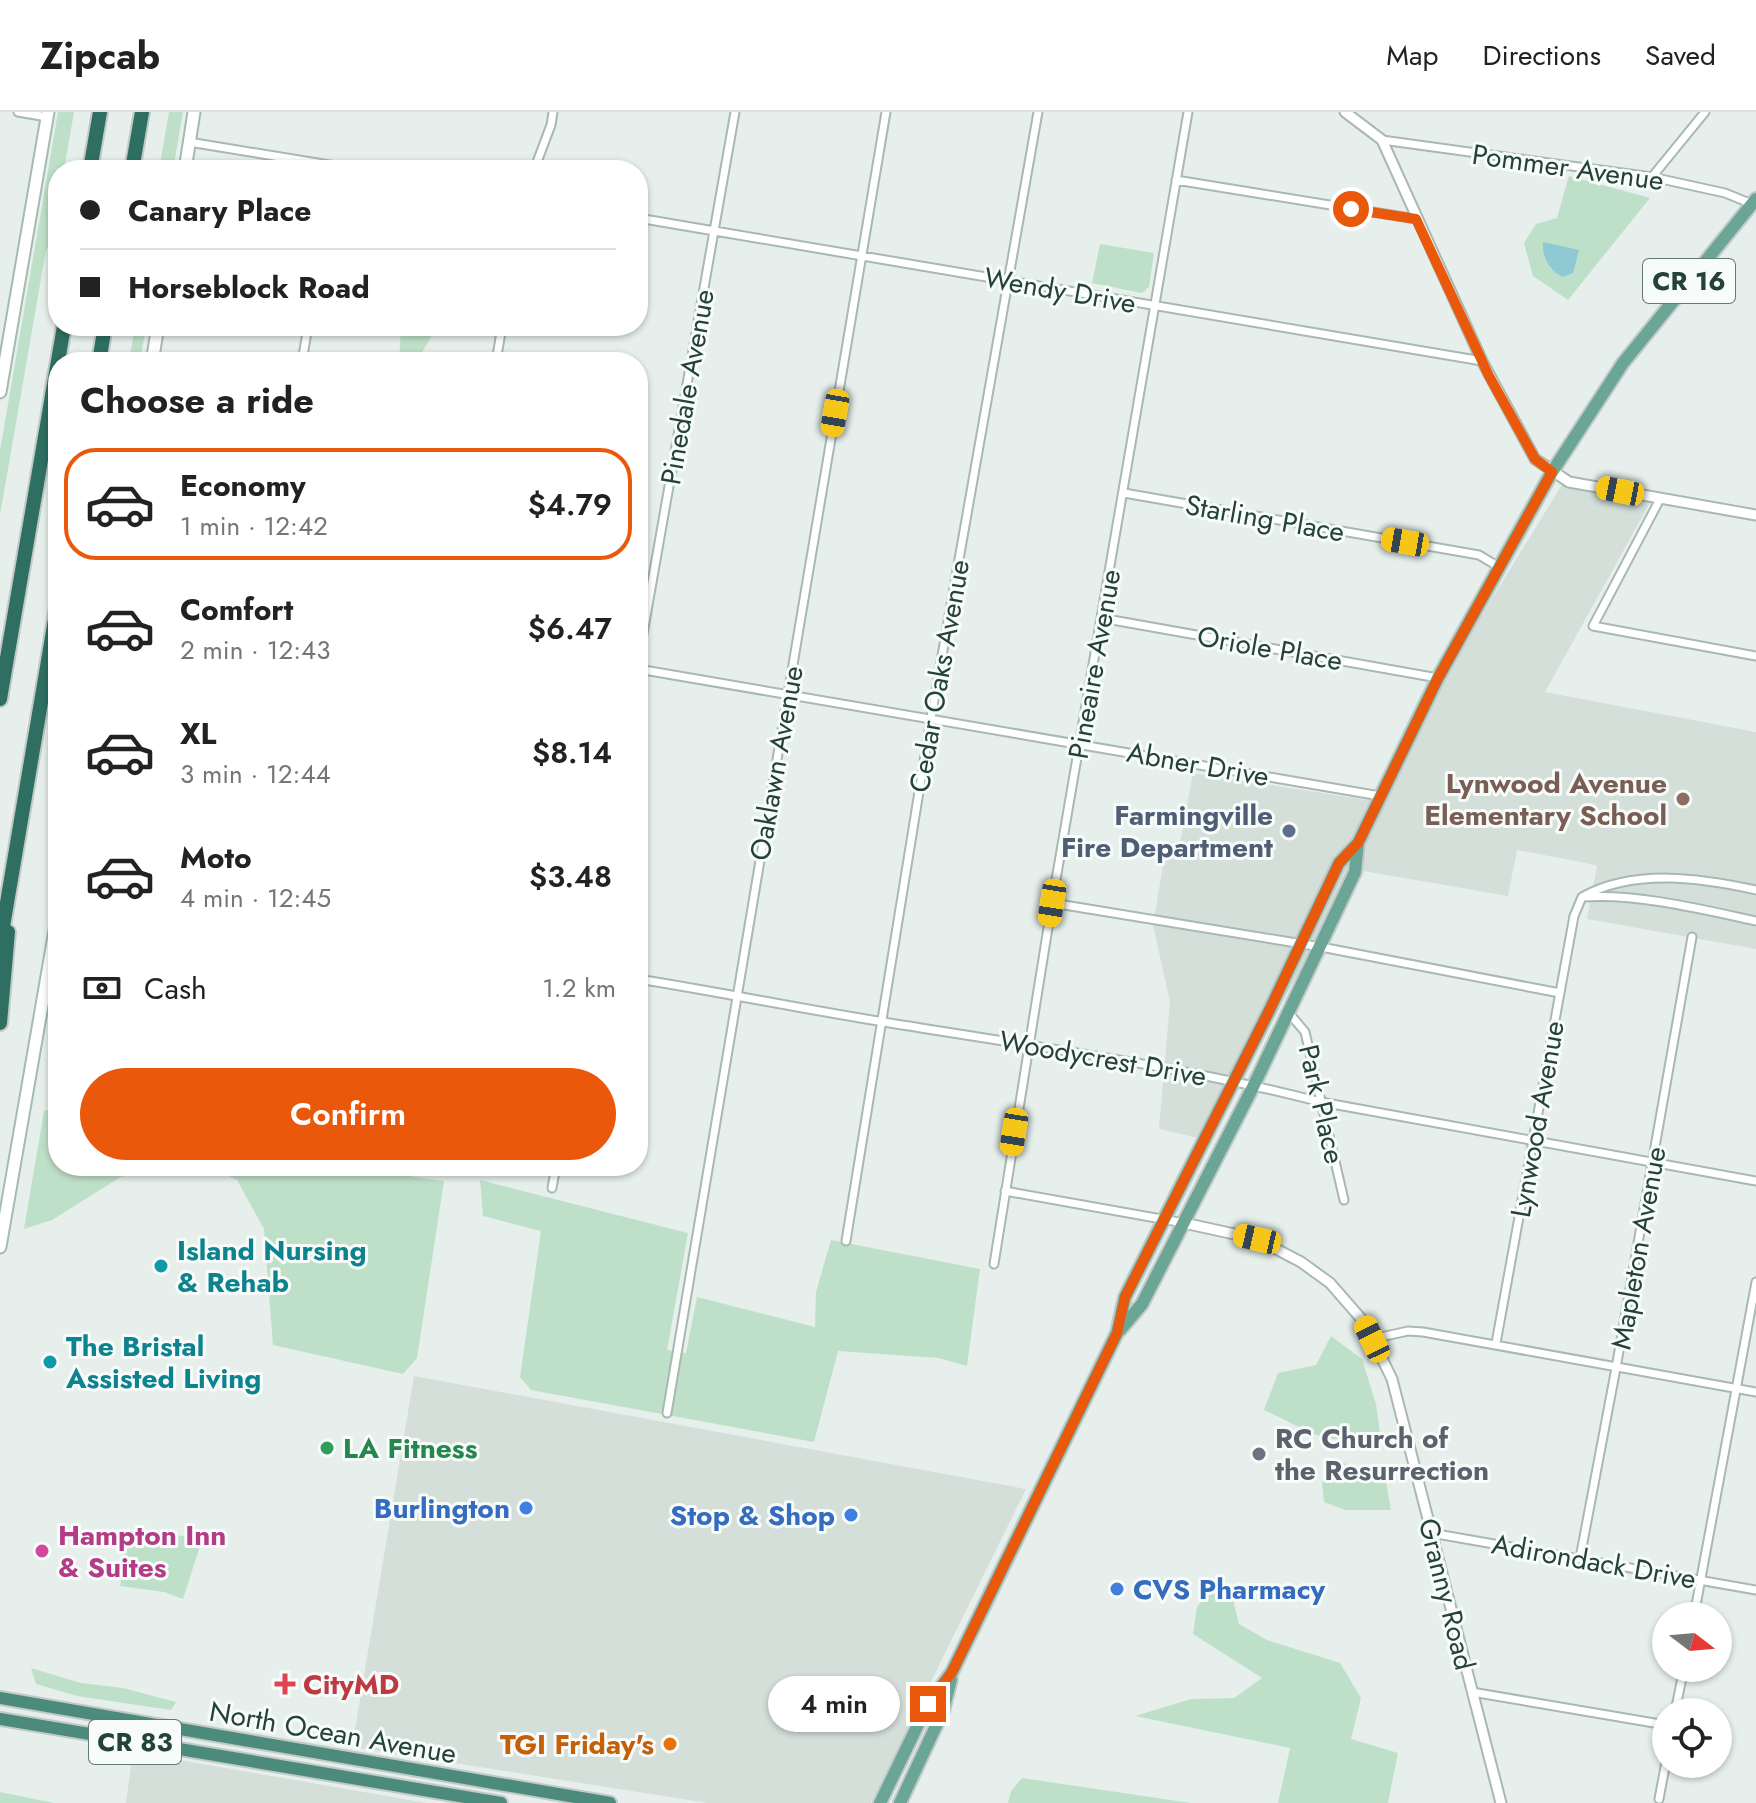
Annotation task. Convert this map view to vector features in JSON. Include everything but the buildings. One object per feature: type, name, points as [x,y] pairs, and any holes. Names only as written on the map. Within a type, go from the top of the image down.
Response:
[{"type":"highway","points":[[92,160],[100,112]]},
{"type":"highway","points":[[134,160],[142,112]]},
{"type":"highway","points":[[0,699],[48,419]]},
{"type":"highway","points":[[0,944],[48,661]]},
{"type":"highway","points":[[0,1023],[14,860]]},
{"type":"highway","points":[[0,1690],[96,1715]]},
{"type":"highway","name":"North Ocean Avenue","points":[[0,1698],[610,1803]]},
{"type":"highway","name":"North Ocean Avenue","points":[[0,1719],[501,1803]]},
{"type":"main road","points":[[186,160],[194,112]]},
{"type":"main road","points":[[0,392],[47,114]]},
{"type":"main road","name":"CR 16","points":[[880,1803],[928,1704],[952,1672],[1117,1333],[1125,1297],[1339,863],[1358,843],[1438,678],[1552,472],[1623,363],[1754,202]]},
{"type":"main road","name":"CR 16","points":[[1117,1333],[1142,1304],[1254,1085],[1355,872],[1358,843]]},
{"type":"main road","points":[[0,1247],[48,971]]},
{"type":"main road","name":"CR 16","points":[[900,1803],[943,1711],[952,1672]]},
{"type":"street","points":[[18,112],[47,114]]},
{"type":"street","points":[[538,160],[553,112]]},
{"type":"street","name":"Pinedale Avenue","points":[[648,605],[735,112]]},
{"type":"street","name":"Oaklawn Avenue","points":[[667,1413],[886,112]]},
{"type":"street","name":"Cedar Oaks Avenue","points":[[846,1241],[931,718],[1038,112]]},
{"type":"street","name":"Pineaire Avenue","points":[[994,1264],[1028,1044],[1188,112]]},
{"type":"street","points":[[1652,177],[1705,112]]},
{"type":"street","points":[[1351,114],[1382,140],[1482,361],[1535,459],[1569,482],[1756,515]]},
{"type":"street","name":"Pommer Avenue","points":[[1382,140],[1652,177],[1754,202]]},
{"type":"street","points":[[189,142],[291,160]]},
{"type":"street","points":[[1176,180],[1416,219]]},
{"type":"street","name":"Wendy Drive","points":[[648,220],[1482,361]]},
{"type":"street","name":"Starling Place","points":[[1124,493],[1479,555],[1499,567]]},
{"type":"street","points":[[1660,499],[1593,626],[1756,656]]},
{"type":"street","name":"Oriole Place","points":[[1101,618],[1438,678]]},
{"type":"street","name":"Abner Drive","points":[[648,671],[1380,796]]},
{"type":"street","points":[[1582,897],[1611,884],[1651,878],[1724,883],[1756,890]]},
{"type":"street","points":[[1582,897],[1607,895],[1756,921]]},
{"type":"street","name":"Lynwood Avenue","points":[[1496,1343],[1574,916],[1582,897]]},
{"type":"street","points":[[1052,903],[1321,947],[1560,993]]},
{"type":"street","name":"Mapleton Avenue","points":[[1580,1558],[1692,937]]},
{"type":"street","name":"Woodycrest Drive","points":[[648,981],[1234,1081],[1321,1102],[1756,1181]]},
{"type":"street","name":"Park Place","points":[[1289,1013],[1305,1032],[1344,1200]]},
{"type":"street","points":[[552,1188],[554,1176]]},
{"type":"street","points":[[1005,1191],[1184,1223]]},
{"type":"street","name":"Granny Road","points":[[1184,1223],[1257,1239],[1301,1262],[1330,1283],[1364,1322],[1392,1379],[1501,1803]]},
{"type":"street","points":[[1697,1602],[1756,1282]]},
{"type":"street","points":[[1372,1339],[1408,1331],[1496,1343],[1756,1392]]},
{"type":"street","name":"Adirondack Drive","points":[[1431,1533],[1756,1590]]},
{"type":"street","points":[[1472,1692],[1652,1722]]},
{"type":"street","points":[[1659,1799],[1663,1778]]},
{"type":"shaded area","points":[[1563,483],[1651,501],[1545,692],[1756,732],[1756,949],[1587,919],[1597,866],[1586,863],[1517,850],[1508,896],[1358,870],[1203,1139],[1159,1129],[1170,1002],[1153,925],[1167,841],[1180,843],[1193,773],[1368,800]]},
{"type":"shaded area","points":[[414,1376],[1026,1489],[871,1803],[708,1803],[352,1747]]},
{"type":"shaded area","points":[[133,1752],[427,1803],[126,1803]]},
{"type":"green space","points":[[58,112],[74,112],[66,160],[50,160]]},
{"type":"green space","points":[[169,112],[183,112],[175,160],[161,160]]},
{"type":"green space","points":[[48,170],[48,247],[0,515],[0,451]]},
{"type":"green space","points":[[1569,176],[1650,198],[1568,300],[1533,276],[1524,243],[1536,224],[1557,218]]},
{"type":"green space","points":[[1100,244],[1154,253],[1149,287],[1142,293],[1092,283]]},
{"type":"green space","points":[[133,336],[144,336],[142,352],[131,352]]},
{"type":"green space","points":[[400,336],[431,336],[423,352],[400,352]]},
{"type":"green space","points":[[48,1110],[48,1176],[124,1176],[52,1220],[24,1229],[44,1111]]},
{"type":"green space","points":[[229,1176],[409,1176],[444,1181],[417,1358],[403,1374],[273,1345],[264,1229],[237,1180]]},
{"type":"green space","points":[[480,1180],[688,1233],[667,1350],[686,1353],[697,1297],[815,1327],[816,1292],[831,1240],[980,1269],[967,1366],[939,1358],[838,1351],[814,1442],[531,1390],[520,1377],[541,1231],[483,1216]]},
{"type":"green space","points":[[1331,1336],[1362,1359],[1376,1404],[1380,1433],[1345,1440],[1332,1439],[1307,1431],[1264,1410],[1278,1373],[1316,1365]]},
{"type":"green space","points":[[1335,1460],[1384,1470],[1391,1510],[1345,1510],[1324,1502],[1322,1483]]},
{"type":"green space","points":[[132,1531],[194,1537],[201,1543],[183,1599],[164,1592],[120,1586]]},
{"type":"green space","points":[[1217,1583],[1232,1595],[1239,1624],[1267,1640],[1340,1663],[1361,1698],[1351,1739],[1398,1753],[1388,1803],[1278,1803],[1290,1748],[1135,1716],[1191,1699],[1234,1698],[1262,1678],[1193,1634],[1197,1607]]},
{"type":"green space","points":[[31,1668],[81,1683],[123,1688],[176,1702],[171,1710],[77,1696],[36,1684]]},
{"type":"green space","points":[[1022,1778],[1191,1803],[1008,1803],[1011,1791]]},
{"type":"green space","points":[[0,1792],[54,1803],[0,1803]]},
{"type":"water","points":[[1543,242],[1579,250],[1573,273],[1563,277],[1550,267]]},
{"type":"place","name":"Lynwood Avenue Elementary School","points":[[1683,799]]},
{"type":"place","name":"Farmingville Fire Department","points":[[1289,831]]},
{"type":"place","name":"Island Nursing & Rehab","points":[[161,1266]]},
{"type":"place","name":"The Bristal Assisted Living","points":[[50,1362]]},
{"type":"place","name":"LA Fitness","points":[[327,1448]]},
{"type":"place","name":"RC Church of the Resurrection","points":[[1259,1454]]},
{"type":"place","name":"Burlington","points":[[526,1508]]},
{"type":"place","name":"Stop & Shop","points":[[851,1515]]},
{"type":"place","name":"Hampton Inn & Suites","points":[[42,1551]]},
{"type":"place","name":"CVS Pharmacy","points":[[1117,1589]]},
{"type":"place","name":"CityMD","points":[[285,1684]]},
{"type":"place","name":"TGI Friday's","points":[[670,1744]]},
{"type":"route","points":[[928,1704],[952,1672],[990,1596],[1117,1333],[1125,1297],[1269,1011],[1339,863],[1358,843],[1438,678],[1552,472],[1535,459],[1489,376],[1416,219],[1351,209]]}]
